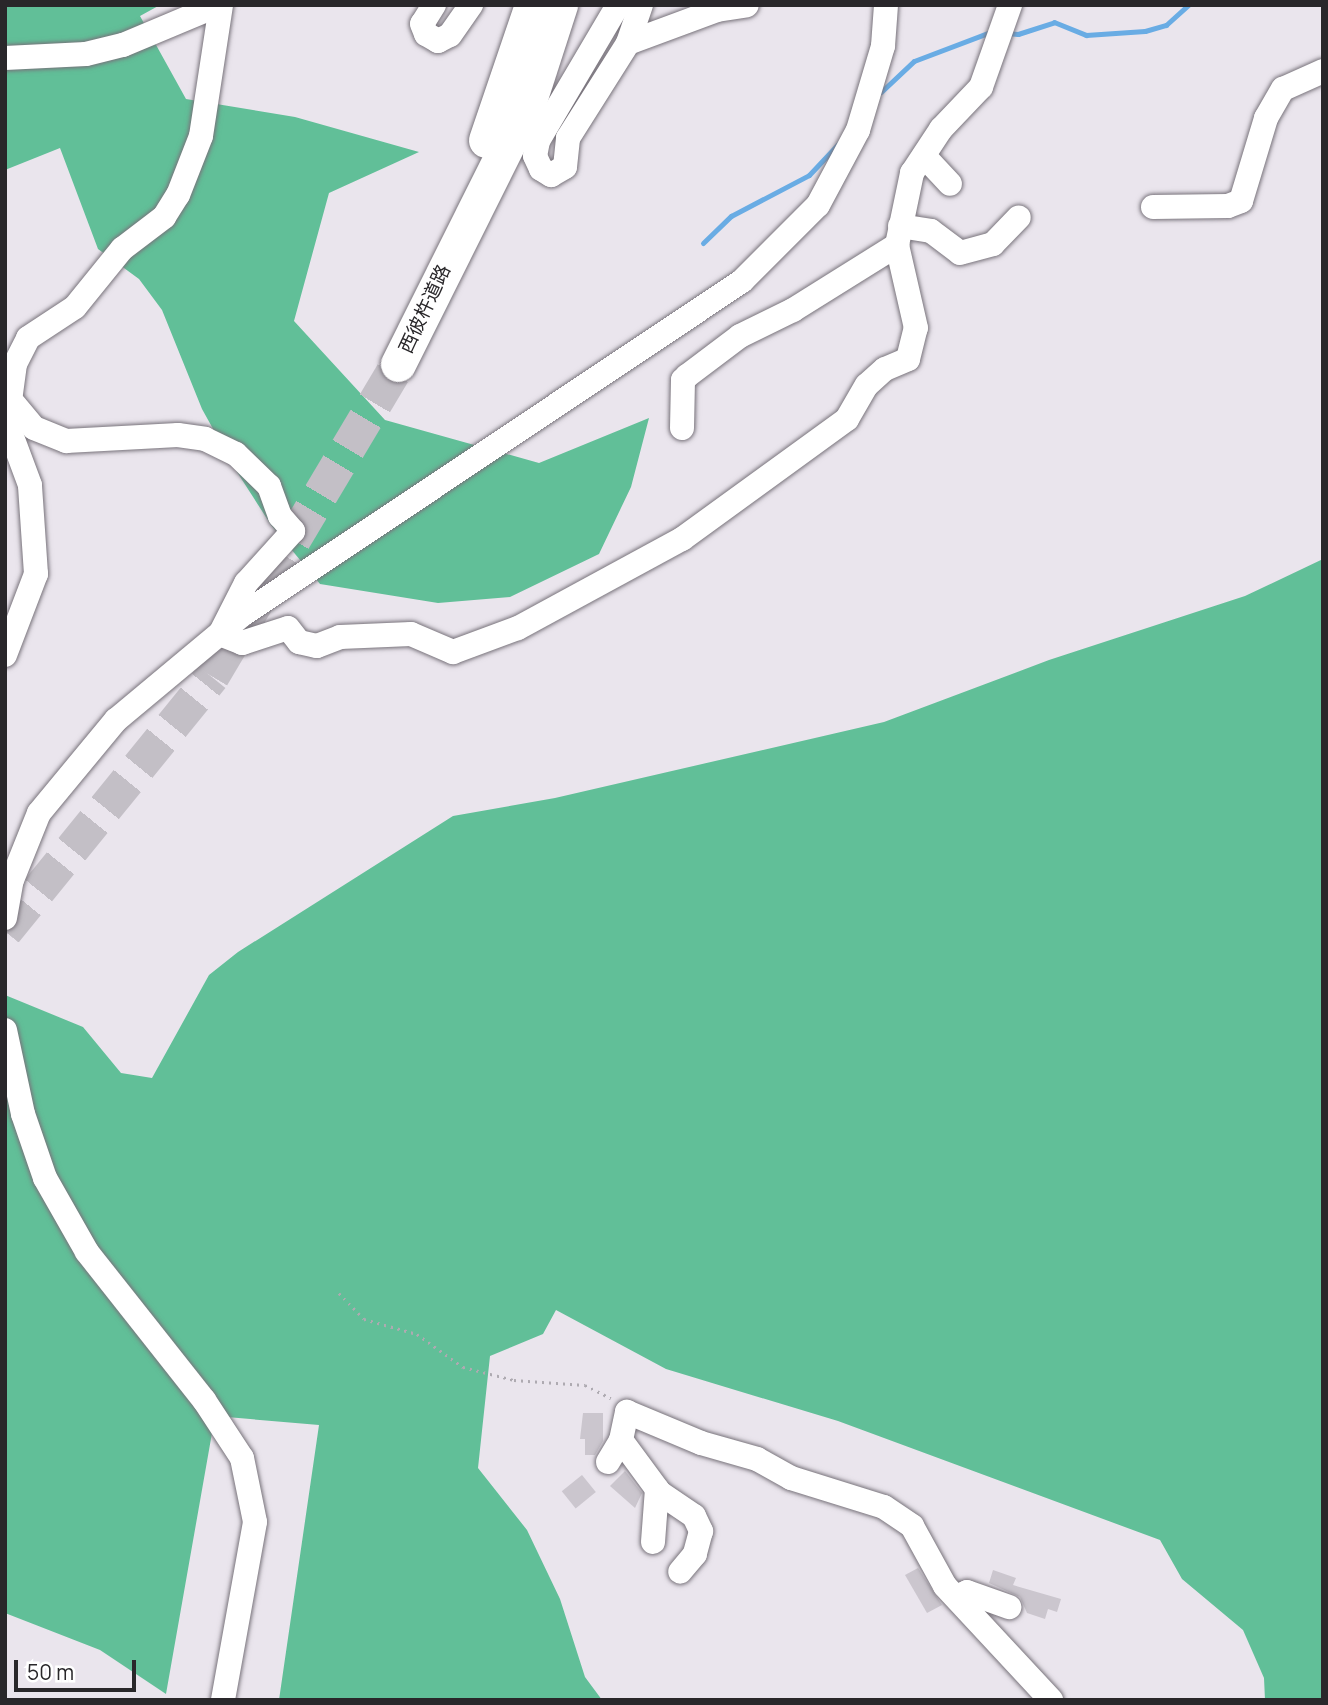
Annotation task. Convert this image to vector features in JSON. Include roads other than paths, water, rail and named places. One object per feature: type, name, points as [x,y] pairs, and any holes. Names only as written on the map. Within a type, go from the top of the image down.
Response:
[{"type":"highway","points":[[451,253],[468,181],[501,105],[532,5]]},
{"type":"highway","points":[[451,253],[529,101],[560,5]]},
{"type":"highway","name":"西彼杵道路","points":[[398,364],[451,253]]},
{"type":"street","points":[[5,58],[86,54],[123,44],[220,5]]},
{"type":"street","points":[[5,654],[36,574],[30,485],[6,424],[15,364],[27,338],[75,307],[122,248],[164,217],[178,195],[201,136],[220,5]]},
{"type":"street","points":[[434,5],[422,24],[426,34],[438,41],[450,35],[471,5]]},
{"type":"street","points":[[618,5],[538,141],[535,156],[541,169],[551,175],[565,167],[568,138],[628,43],[641,5]]},
{"type":"street","points":[[628,43],[717,10],[747,5]]},
{"type":"street","points":[[5,918],[12,880],[40,813],[116,720],[220,634],[493,445],[742,281],[818,205],[852,141],[883,46],[887,5]]},
{"type":"street","points":[[220,634],[242,643],[288,628],[299,642],[317,646],[340,638],[411,634],[453,652],[518,628],[639,565],[801,455],[846,419],[867,385],[886,369],[908,359],[916,328],[898,235],[912,173],[941,130],[981,87],[1010,5]]},
{"type":"street","points":[[1151,207],[1228,206],[1241,201],[1257,142],[1283,89],[1323,71]]},
{"type":"street","points":[[924,156],[950,184]]},
{"type":"street","points":[[960,253],[993,244],[1019,217]]},
{"type":"street","points":[[682,428],[683,380],[687,376],[740,336],[793,310],[898,235],[931,231],[976,263],[994,260]]},
{"type":"street","points":[[9,398],[34,428],[66,440],[178,435],[205,439],[236,454],[269,486],[280,516],[293,531],[246,583],[220,634]]},
{"type":"street","points":[[5,1030],[23,1114],[45,1178],[87,1252],[204,1400],[242,1458],[255,1522],[223,1700]]},
{"type":"street","points":[[608,1462],[621,1440],[627,1412],[701,1443],[757,1459],[791,1478],[884,1507],[912,1526],[956,1597],[1051,1700]]},
{"type":"street","points":[[621,1440],[657,1489],[694,1516],[701,1531],[695,1554],[680,1572]]},
{"type":"street","points":[[653,1542],[657,1489]]},
{"type":"street","points":[[956,1597],[967,1592],[1009,1606]]},
{"type":"waterway","points":[[1006,33],[1018,34],[1054,22],[1086,35],[1145,31],[1166,25],[1188,5]]},
{"type":"waterway","points":[[881,92],[914,61],[993,31]]},
{"type":"waterway","points":[[703,243],[731,216],[809,175],[839,143]]},
{"type":"tunnel","points":[[5,931],[212,676],[398,364]]}]
